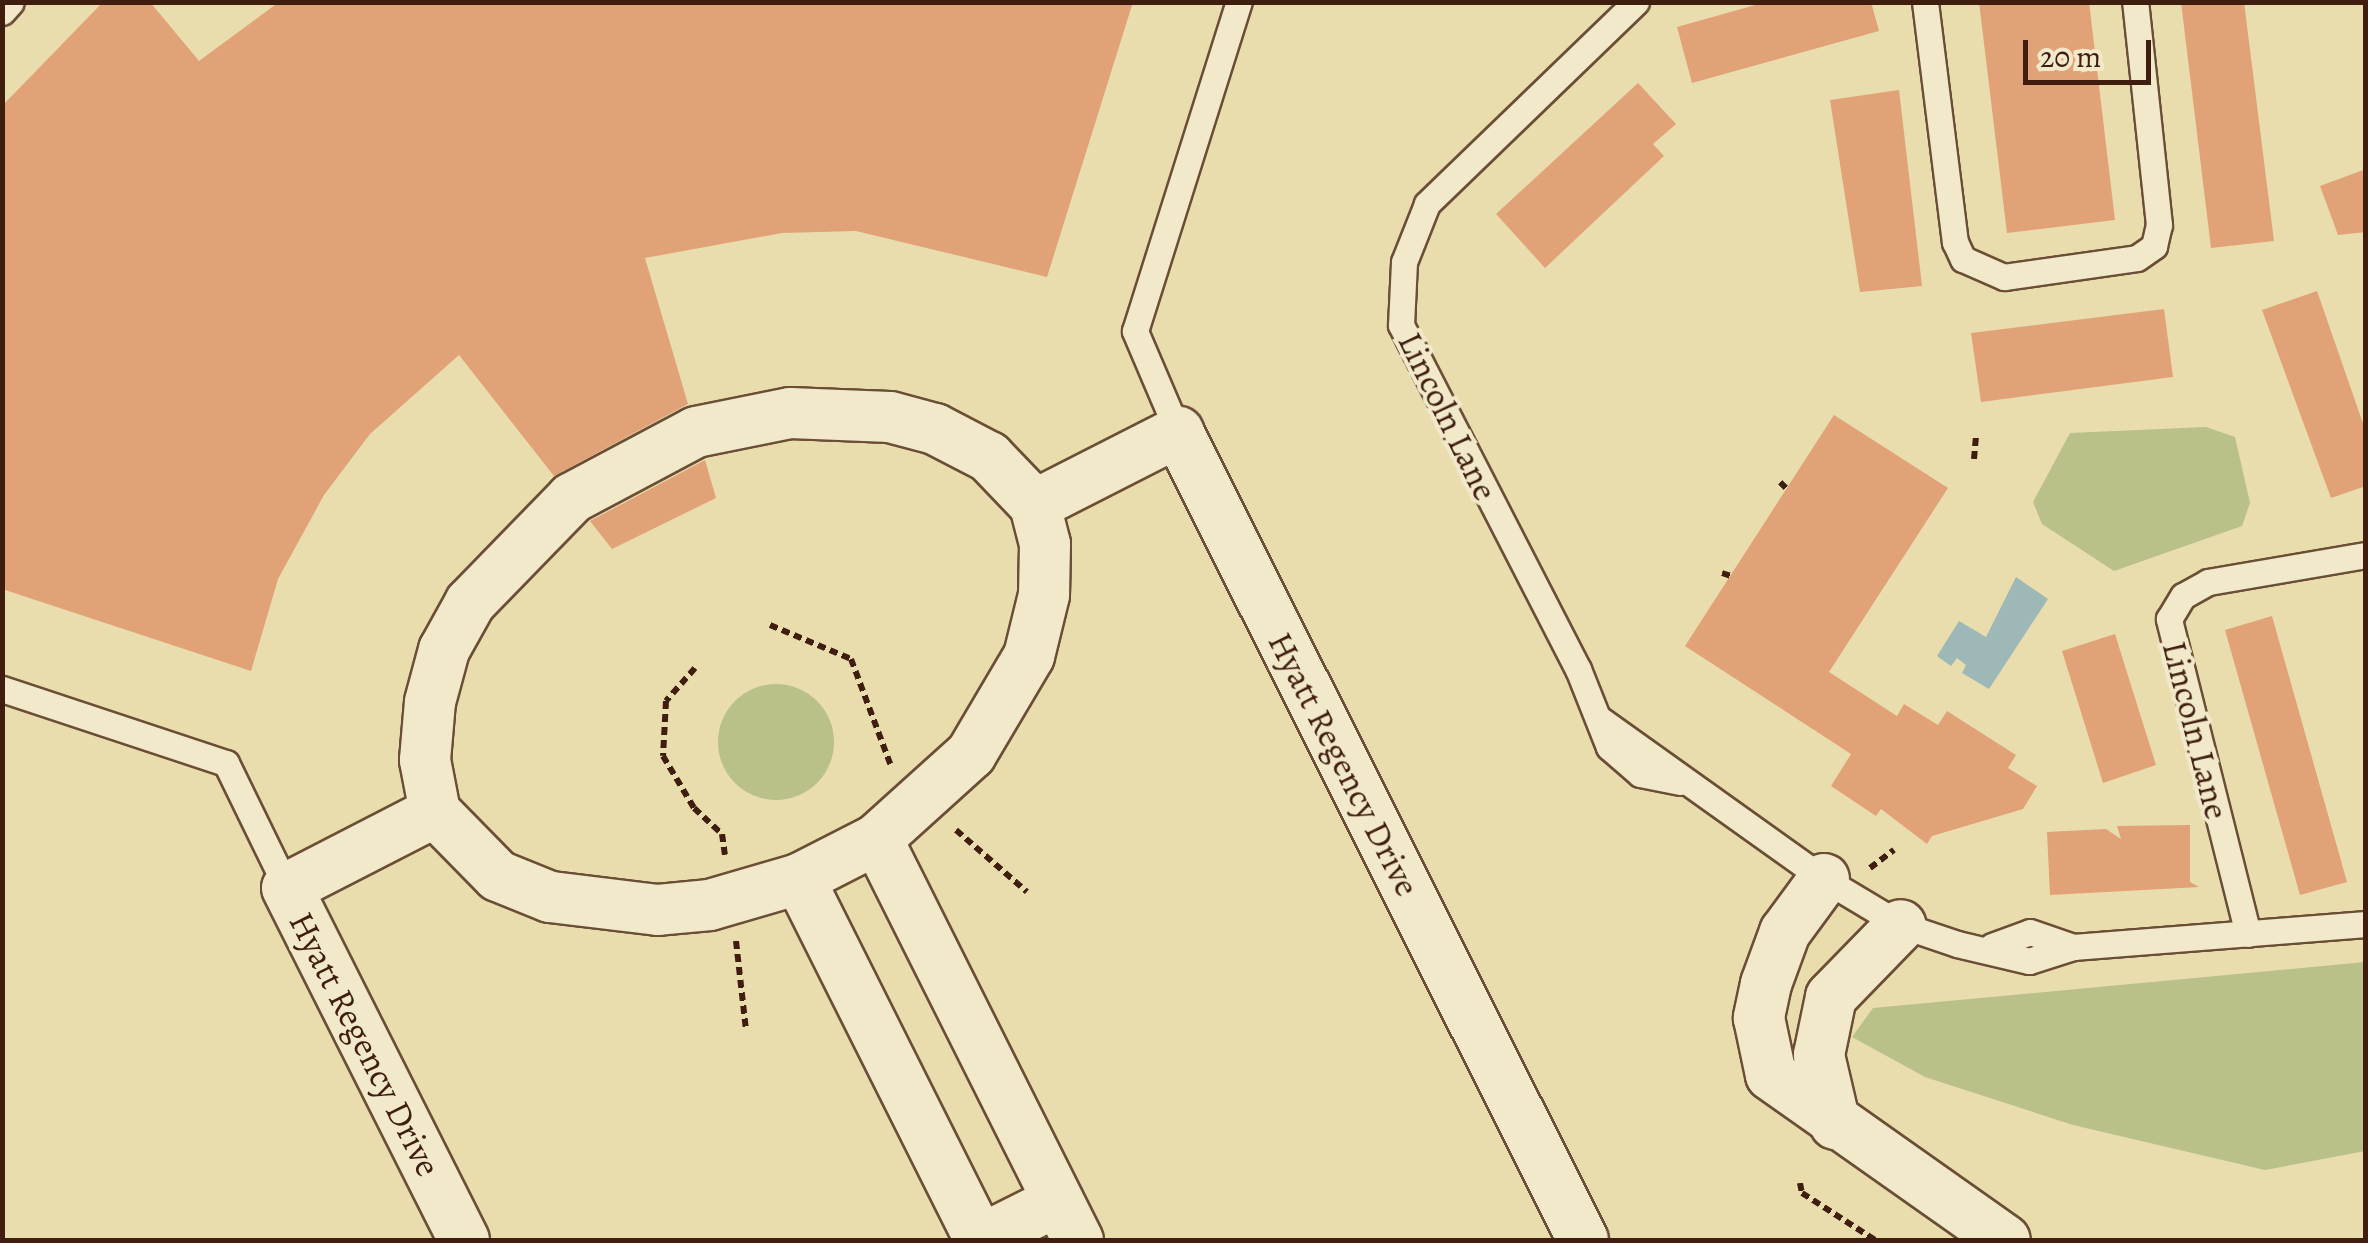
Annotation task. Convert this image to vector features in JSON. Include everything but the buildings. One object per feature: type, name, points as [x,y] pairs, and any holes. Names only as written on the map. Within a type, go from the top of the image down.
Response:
[{"type":"street","points":[[790,412],[890,417],[936,429],[989,457],[1035,505],[1045,544],[1044,594],[1029,656],[971,754],[878,839],[799,879],[710,905],[658,910],[550,898],[498,876],[436,812],[425,760],[430,702],[444,650],[470,603],[572,498],[696,432],[790,412]]},
{"type":"street","points":[[1035,505],[1178,432]]},
{"type":"street","name":"Hyatt Regency Drive","points":[[1178,432],[1583,1240]]},
{"type":"street","name":"Hyatt Regency Drive","points":[[436,812],[288,888],[464,1240]]},
{"type":"street","points":[[799,879],[980,1240],[1068,1221],[878,839]]},
{"type":"street","points":[[1845,875],[1784,932],[1759,1018],[1771,1074],[1834,1124],[2005,1240]]},
{"type":"street","points":[[1834,1124],[1820,1055],[1831,996],[1901,925]]},
{"type":"lane","points":[[2,12],[11,2]]},
{"type":"lane","points":[[1178,432],[1135,331],[1239,2]]},
{"type":"lane","name":"Lincoln Lane","points":[[1636,2],[1427,204],[1401,292],[1411,355],[1598,718],[1625,762],[1680,782],[1845,875],[1901,925],[1992,946],[2030,960],[2073,947],[2366,924]]},
{"type":"lane","points":[[1925,2],[1955,242],[1963,258],[2004,277],[2137,258],[2154,246],[2159,225],[2135,2]]},
{"type":"lane","name":"Lincoln Lane","points":[[2248,934],[2169,620],[2184,596],[2208,582],[2366,555]]},
{"type":"lane","points":[[2,689],[226,763],[288,888]]},
{"type":"path","points":[[1974,458],[1976,434]]},
{"type":"path","points":[[1780,482],[1787,489]]},
{"type":"path","points":[[1722,572],[1731,576]]},
{"type":"path","points":[[770,624],[851,659],[880,750],[896,774]]},
{"type":"path","points":[[695,668],[666,701],[663,756],[694,808],[722,834],[728,875]]},
{"type":"path","points":[[944,820],[1027,892]]},
{"type":"path","points":[[1845,875],[1894,850]]},
{"type":"path","points":[[735,930],[746,1030]]},
{"type":"path","points":[[1800,1183],[1802,1192],[1875,1240]]},
{"type":"green space","points":[[2206,427],[2235,437],[2250,503],[2242,526],[2114,571],[2042,524],[2033,502],[2070,433]]},
{"type":"green space","points":[[776,684],[798,689],[817,701],[829,720],[834,742],[829,764],[817,783],[798,795],[776,800],[754,795],[735,783],[723,764],[718,742],[723,720],[735,701],[754,689]]},
{"type":"green space","points":[[2365,962],[2365,1151],[2265,1170],[2073,1125],[1925,1077],[1852,1037],[1873,1008]]},
{"type":"water","points":[[2016,577],[2048,599],[1989,689],[1962,673],[1966,665],[1957,658],[1951,666],[1937,656],[1959,621],[1986,637]]}]
